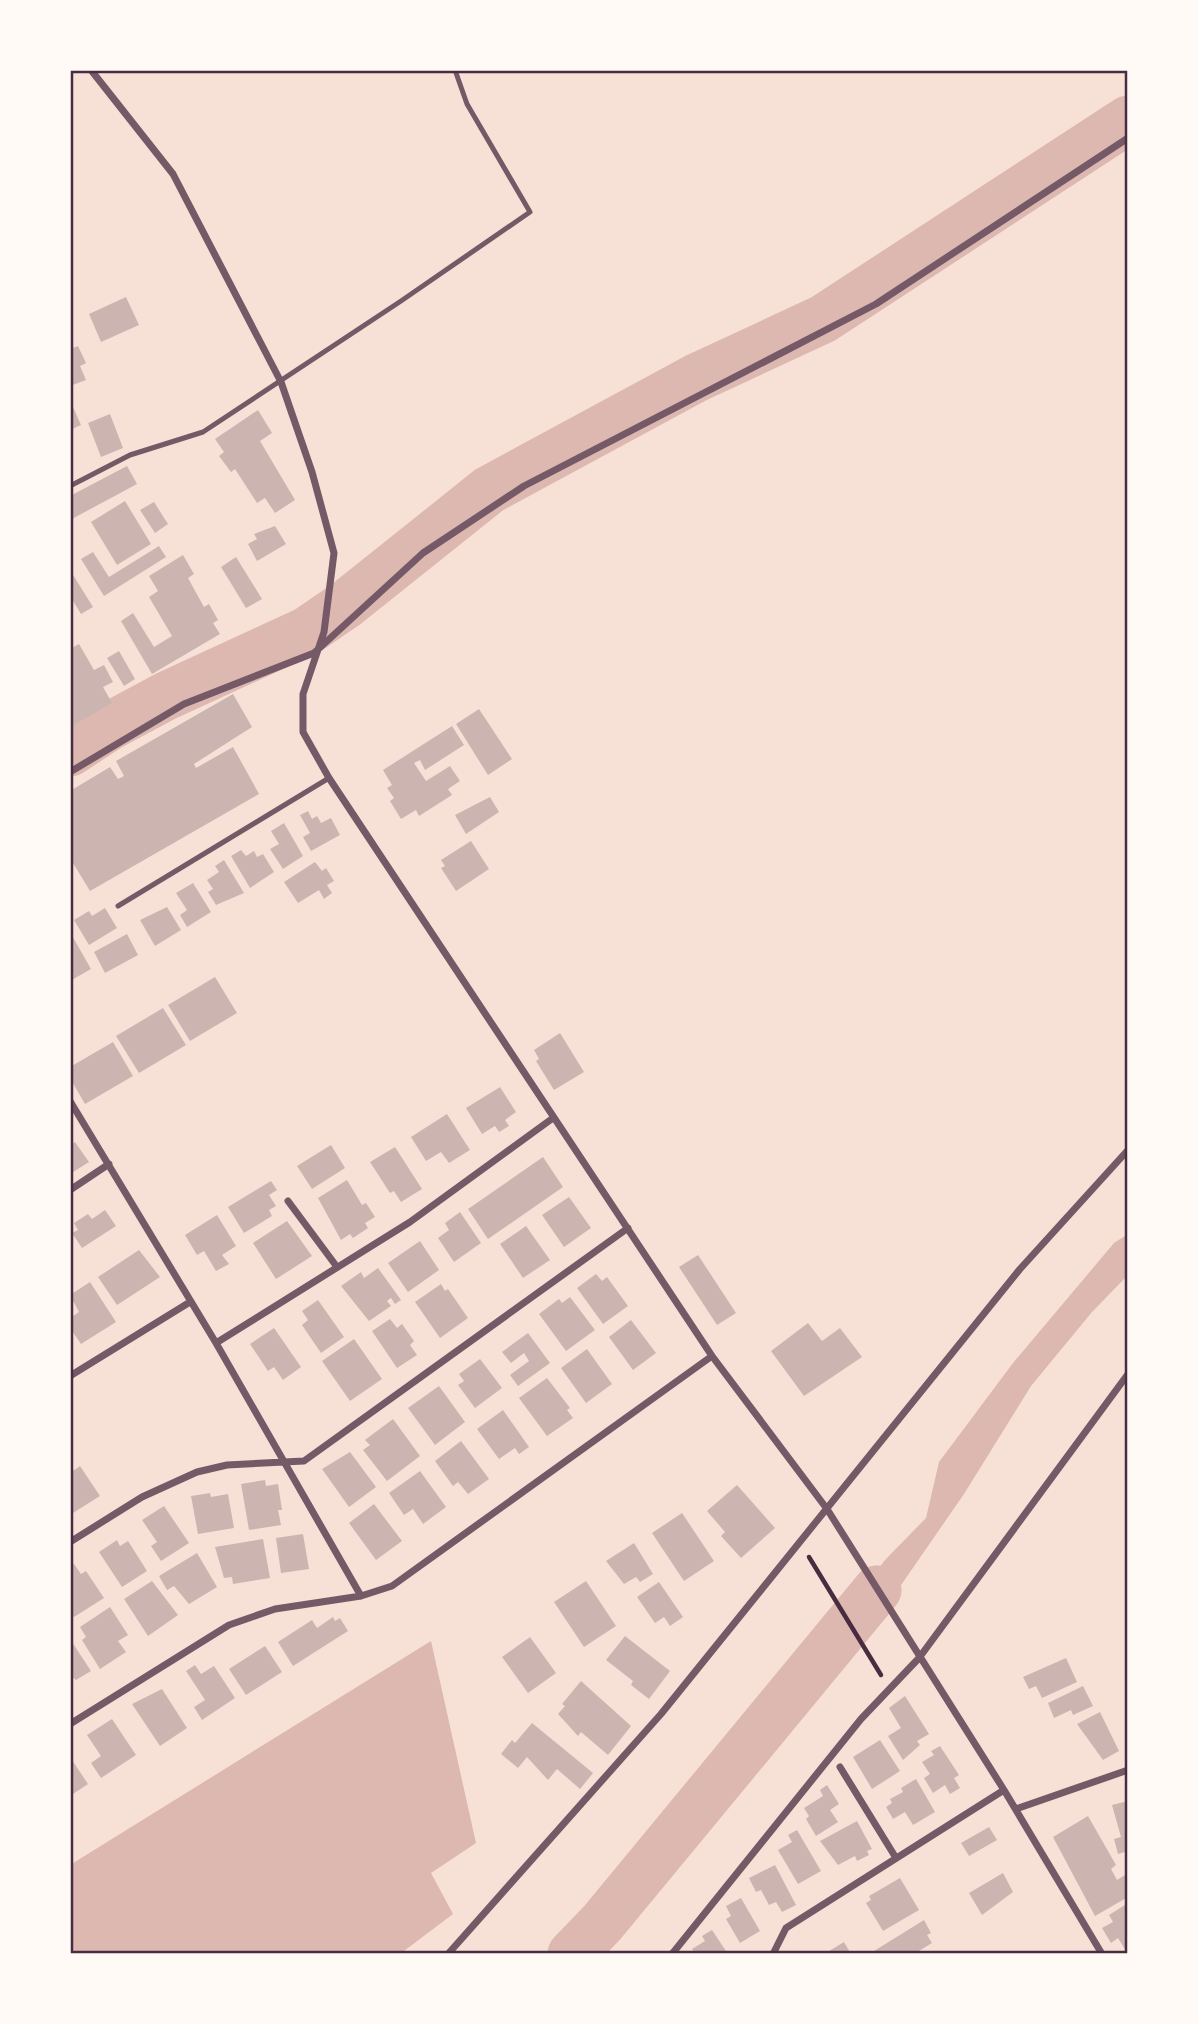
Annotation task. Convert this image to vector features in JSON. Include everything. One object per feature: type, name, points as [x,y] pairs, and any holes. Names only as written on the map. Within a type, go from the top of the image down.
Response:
[{"type":"street","points":[[91,70],[173,174],[281,382],[328,524],[334,553],[324,632],[314,653],[303,695],[303,732],[329,778],[712,1356],[835,1521],[1016,1809],[1102,1954]]},
{"type":"street","points":[[70,772],[184,704],[314,653],[423,553],[524,486],[876,304],[1128,138]]},
{"type":"street","points":[[70,1101],[216,1343],[361,1596]]},
{"type":"street","points":[[216,1343],[410,1222],[553,1118]]},
{"type":"street","points":[[448,1954],[662,1714],[1020,1269],[1128,1150]]},
{"type":"street","points":[[70,1190],[109,1164]]},
{"type":"street","points":[[288,1201],[337,1268]]},
{"type":"street","points":[[70,1542],[142,1497],[197,1472],[227,1465],[304,1461],[628,1228]]},
{"type":"street","points":[[70,1376],[190,1302]]},
{"type":"street","points":[[70,1724],[229,1625],[288,1606],[361,1596],[392,1586],[712,1356]]},
{"type":"street","points":[[672,1954],[861,1719],[919,1658],[1128,1374]]},
{"type":"street","points":[[840,1767],[896,1858]]},
{"type":"street","points":[[1016,1809],[1128,1770]]},
{"type":"street","points":[[773,1954],[786,1928],[1004,1790]]},
{"type":"lane","points":[[70,486],[130,455],[203,432],[530,212],[467,104],[455,70]]},
{"type":"lane","points":[[118,906],[329,778]]},
{"type":"path","points":[[807,1553],[880,1673]]},
{"type":"shaded area","points":[[1128,1234],[1128,1275],[1092,1312],[1031,1386],[964,1494],[899,1588],[851,1641],[817,1642],[837,1623],[885,1560],[926,1518],[939,1462],[1013,1363],[1114,1243]]},
{"type":"shaded area","points":[[431,1641],[476,1843],[431,1873],[453,1914],[400,1954],[70,1954],[70,1865]]},
{"type":"building","points":[[126,297],[139,325],[101,342],[89,314]]},
{"type":"building","points":[[78,346],[86,363],[80,366],[86,380],[70,386],[70,349]]},
{"type":"building","points":[[73,407],[81,425],[70,430],[70,408]]},
{"type":"building","points":[[258,410],[272,433],[260,441],[295,500],[275,513],[265,498],[257,503],[235,469],[231,472],[219,456],[224,452],[215,439]]},
{"type":"building","points":[[110,414],[123,448],[101,457],[88,423]]},
{"type":"building","points":[[127,466],[137,484],[70,520],[70,496]]},
{"type":"building","points":[[125,501],[151,544],[117,565],[91,522]]},
{"type":"building","points":[[154,502],[168,524],[155,533],[140,510]]},
{"type":"building","points":[[275,526],[286,544],[257,561],[248,544],[257,539],[254,534]]},
{"type":"building","points":[[159,546],[166,557],[104,596],[81,559],[93,552],[109,577]]},
{"type":"building","points":[[183,555],[194,574],[188,578],[204,607],[209,604],[218,620],[213,623],[220,634],[152,674],[121,621],[133,613],[154,647],[172,636],[149,597],[158,591],[149,576]]},
{"type":"building","points":[[236,557],[262,599],[246,608],[221,567]]},
{"type":"building","points":[[70,570],[93,607],[81,614],[70,596]]},
{"type":"building","points":[[79,644],[94,670],[104,665],[113,682],[103,687],[112,703],[70,727],[70,649]]},
{"type":"building","points":[[119,651],[135,679],[124,686],[107,658]]},
{"type":"building","points":[[233,694],[252,727],[194,764],[196,768],[233,747],[259,794],[90,891],[70,858],[70,815],[73,813],[70,807],[70,791],[110,767],[118,779],[124,776],[116,761]]},
{"type":"building","points":[[479,709],[512,759],[488,775],[456,724]]},
{"type":"building","points":[[452,726],[464,745],[425,770],[420,760],[414,763],[426,781],[450,766],[460,781],[448,789],[452,795],[419,816],[416,810],[401,819],[390,801],[394,798],[387,788],[392,785],[383,770]]},
{"type":"building","points":[[490,797],[499,812],[466,834],[455,815]]},
{"type":"building","points":[[308,811],[312,819],[317,816],[321,823],[331,818],[340,835],[311,851],[303,837],[310,833],[300,815]]},
{"type":"building","points":[[284,823],[303,856],[283,869],[270,849],[279,844],[271,831]]},
{"type":"building","points":[[471,841],[489,869],[456,891],[441,868],[445,866],[441,860]]},
{"type":"building","points":[[241,850],[246,856],[254,851],[257,857],[263,854],[274,872],[250,888],[231,856]]},
{"type":"building","points":[[224,860],[244,893],[216,905],[208,892],[213,889],[207,880],[219,872],[215,866]]},
{"type":"building","points":[[315,862],[322,871],[326,868],[334,881],[327,885],[332,893],[324,899],[319,890],[298,903],[284,882]]},
{"type":"building","points":[[193,883],[211,912],[187,927],[180,915],[187,910],[176,893]]},
{"type":"building","points":[[167,907],[181,930],[155,946],[140,920]]},
{"type":"building","points":[[105,908],[117,928],[89,945],[74,920],[89,911],[92,916]]},
{"type":"building","points":[[70,932],[91,969],[70,981]]},
{"type":"building","points":[[127,934],[138,955],[105,973],[94,952]]},
{"type":"building","points":[[215,977],[237,1013],[190,1041],[168,1005]]},
{"type":"building","points":[[163,1008],[186,1045],[139,1073],[116,1036]]},
{"type":"building","points":[[560,1033],[584,1072],[554,1090],[536,1061],[539,1059],[534,1050]]},
{"type":"building","points":[[113,1042],[133,1076],[85,1104],[70,1078],[70,1067]]},
{"type":"building","points":[[500,1087],[516,1112],[505,1120],[509,1126],[499,1132],[495,1126],[482,1134],[466,1108]]},
{"type":"building","points":[[447,1114],[470,1150],[449,1163],[441,1152],[426,1161],[411,1137]]},
{"type":"building","points":[[75,1142],[89,1162],[70,1174],[70,1146]]},
{"type":"building","points":[[331,1145],[345,1168],[312,1189],[297,1166]]},
{"type":"building","points":[[395,1147],[422,1189],[401,1202],[394,1191],[390,1193],[370,1162]]},
{"type":"building","points":[[543,1157],[563,1187],[488,1239],[468,1209]]},
{"type":"building","points":[[347,1180],[362,1205],[366,1203],[375,1217],[365,1223],[368,1228],[353,1238],[350,1234],[341,1240],[318,1198]]},
{"type":"building","points":[[271,1181],[277,1190],[269,1195],[276,1206],[269,1210],[272,1216],[244,1233],[228,1207]]},
{"type":"building","points":[[569,1197],[591,1228],[564,1247],[542,1215]]},
{"type":"building","points":[[105,1210],[116,1226],[82,1248],[72,1233],[78,1230],[74,1223],[88,1214],[92,1219]]},
{"type":"building","points":[[460,1212],[481,1243],[454,1262],[438,1238],[449,1230],[445,1223]]},
{"type":"building","points":[[217,1215],[236,1246],[222,1255],[229,1264],[216,1271],[204,1251],[197,1255],[185,1235]]},
{"type":"building","points":[[287,1221],[312,1256],[276,1279],[253,1243]]},
{"type":"building","points":[[526,1226],[550,1260],[523,1278],[500,1244]]},
{"type":"building","points":[[420,1241],[439,1270],[408,1292],[388,1263]]},
{"type":"building","points":[[139,1250],[160,1277],[117,1305],[98,1277]]},
{"type":"building","points":[[698,1255],[736,1313],[717,1325],[679,1267]]},
{"type":"building","points":[[378,1268],[401,1300],[395,1304],[391,1298],[387,1301],[391,1306],[369,1321],[341,1286],[361,1272],[364,1278]]},
{"type":"building","points":[[596,1274],[602,1281],[607,1277],[628,1306],[603,1324],[577,1288]]},
{"type":"building","points":[[90,1282],[116,1322],[81,1344],[70,1328],[70,1318],[79,1312],[70,1295]]},
{"type":"building","points":[[441,1284],[445,1291],[448,1289],[468,1318],[440,1338],[415,1302]]},
{"type":"building","points":[[570,1297],[595,1330],[566,1351],[539,1314],[559,1299],[562,1303]]},
{"type":"building","points":[[318,1300],[344,1337],[321,1353],[302,1325],[308,1320],[302,1311]]},
{"type":"building","points":[[390,1319],[397,1328],[402,1324],[414,1341],[410,1345],[417,1355],[397,1368],[372,1331]]},
{"type":"building","points":[[631,1320],[656,1353],[633,1370],[609,1337]]},
{"type":"building","points":[[808,1323],[822,1341],[840,1328],[862,1357],[804,1396],[771,1351]]},
{"type":"building","points":[[274,1328],[301,1367],[283,1380],[274,1367],[268,1371],[250,1344]]},
{"type":"building","points":[[528,1333],[550,1363],[518,1386],[510,1375],[529,1361],[524,1353],[511,1363],[502,1352]]},
{"type":"building","points":[[354,1339],[382,1379],[350,1401],[322,1361]]},
{"type":"building","points":[[587,1349],[612,1384],[586,1403],[561,1368]]},
{"type":"building","points":[[480,1359],[502,1388],[475,1408],[458,1385],[464,1381],[459,1374]]},
{"type":"building","points":[[547,1378],[570,1408],[567,1410],[573,1418],[547,1436],[519,1398]]},
{"type":"building","points":[[439,1386],[465,1422],[435,1445],[408,1408]]},
{"type":"building","points":[[503,1410],[529,1447],[519,1454],[515,1448],[499,1459],[477,1429]]},
{"type":"building","points":[[393,1419],[420,1456],[387,1481],[363,1450],[370,1445],[365,1440]]},
{"type":"building","points":[[461,1441],[489,1479],[468,1494],[458,1482],[453,1486],[435,1461]]},
{"type":"building","points":[[350,1452],[376,1487],[349,1507],[322,1469]]},
{"type":"building","points":[[80,1466],[100,1496],[73,1513],[70,1473]]},
{"type":"building","points":[[420,1471],[446,1507],[423,1524],[413,1509],[404,1515],[389,1493]]},
{"type":"building","points":[[265,1480],[266,1486],[278,1484],[281,1525],[249,1530],[241,1484]]},
{"type":"building","points":[[737,1485],[775,1528],[741,1558],[721,1536],[725,1532],[707,1511]]},
{"type":"building","points":[[210,1493],[211,1497],[228,1494],[234,1528],[198,1534],[191,1496]]},
{"type":"building","points":[[374,1504],[402,1541],[376,1560],[349,1523]]},
{"type":"building","points":[[164,1506],[189,1543],[161,1561],[151,1546],[157,1542],[142,1520]]},
{"type":"building","points":[[682,1513],[714,1561],[684,1581],[652,1533]]},
{"type":"building","points":[[303,1534],[309,1569],[281,1573],[276,1538]]},
{"type":"building","points":[[263,1539],[270,1578],[233,1584],[232,1577],[224,1578],[215,1547]]},
{"type":"building","points":[[117,1540],[120,1546],[128,1541],[147,1571],[122,1587],[99,1552]]},
{"type":"building","points":[[634,1543],[653,1574],[640,1582],[636,1577],[624,1584],[606,1561]]},
{"type":"building","points":[[197,1553],[217,1587],[189,1604],[174,1586],[167,1590],[159,1576]]},
{"type":"building","points":[[74,1564],[81,1574],[86,1571],[104,1598],[74,1617],[70,1612],[70,1566]]},
{"type":"building","points":[[152,1581],[178,1615],[148,1636],[124,1599]]},
{"type":"building","points":[[586,1581],[616,1626],[584,1647],[554,1602]]},
{"type":"building","points":[[659,1582],[683,1617],[670,1626],[664,1617],[655,1623],[637,1597]]},
{"type":"building","points":[[110,1607],[128,1635],[118,1641],[126,1652],[100,1669],[82,1640],[86,1637],[80,1627]]},
{"type":"building","points":[[333,1617],[335,1621],[340,1618],[348,1631],[293,1666],[278,1642],[312,1620],[317,1628]]},
{"type":"building","points":[[625,1636],[670,1671],[649,1699],[631,1685],[633,1681],[606,1660]]},
{"type":"building","points":[[530,1637],[556,1673],[528,1693],[502,1657]]},
{"type":"building","points":[[70,1639],[91,1671],[76,1680],[70,1675]]},
{"type":"building","points":[[265,1646],[282,1672],[246,1695],[229,1669]]},
{"type":"building","points":[[1066,1658],[1077,1682],[1042,1698],[1036,1686],[1029,1689],[1023,1677]]},
{"type":"building","points":[[195,1665],[201,1674],[214,1666],[235,1698],[202,1720],[194,1707],[205,1700],[186,1671]]},
{"type":"building","points":[[581,1681],[631,1726],[608,1755],[581,1732],[578,1736],[558,1714],[565,1706],[562,1704]]},
{"type":"building","points":[[1083,1686],[1093,1706],[1073,1715],[1071,1710],[1054,1718],[1048,1703]]},
{"type":"building","points":[[162,1689],[187,1728],[160,1746],[132,1704]]},
{"type":"building","points":[[905,1696],[929,1734],[917,1741],[920,1745],[903,1760],[888,1736],[901,1728],[889,1708]]},
{"type":"building","points":[[1100,1712],[1119,1751],[1103,1760],[1077,1724]]},
{"type":"building","points":[[112,1719],[136,1755],[101,1778],[91,1763],[101,1756],[87,1735]]},
{"type":"building","points":[[532,1723],[593,1773],[580,1789],[557,1769],[548,1780],[527,1757],[518,1768],[501,1754],[512,1740],[515,1743]]},
{"type":"building","points":[[880,1740],[900,1771],[872,1789],[853,1757]]},
{"type":"building","points":[[940,1746],[959,1775],[954,1778],[960,1788],[950,1794],[945,1785],[933,1793],[924,1778],[930,1774],[922,1762],[934,1755],[931,1751]]},
{"type":"building","points":[[70,1757],[88,1784],[70,1796]]},
{"type":"building","points":[[916,1779],[935,1812],[913,1825],[905,1812],[893,1819],[886,1807],[892,1803],[890,1799],[903,1792],[901,1788]]},
{"type":"building","points":[[827,1785],[839,1804],[830,1810],[838,1822],[816,1836],[806,1819],[809,1816],[804,1808],[823,1796],[820,1790]]},
{"type":"building","points":[[1128,1801],[1128,1851],[1118,1854],[1114,1839],[1121,1837],[1112,1805]]},
{"type":"building","points":[[1088,1816],[1116,1865],[1111,1869],[1117,1880],[1125,1875],[1128,1881],[1128,1897],[1095,1916],[1053,1837]]},
{"type":"building","points":[[857,1821],[872,1849],[867,1851],[869,1855],[857,1861],[855,1856],[838,1865],[820,1841]]},
{"type":"building","points":[[989,1827],[997,1840],[969,1856],[961,1843]]},
{"type":"building","points":[[797,1830],[821,1871],[798,1884],[778,1850],[792,1842],[788,1835]]},
{"type":"building","points":[[775,1865],[796,1905],[782,1912],[776,1902],[769,1905],[761,1890],[756,1892],[749,1878]]},
{"type":"building","points":[[1003,1873],[1013,1892],[982,1915],[969,1893]]},
{"type":"building","points":[[900,1878],[919,1910],[883,1931],[866,1903],[871,1900],[869,1896]]},
{"type":"building","points":[[741,1898],[760,1931],[740,1943],[726,1919],[731,1916],[726,1906]]},
{"type":"building","points":[[1128,1903],[1128,1954],[1118,1938],[1111,1943],[1102,1928],[1113,1922],[1109,1915]]},
{"type":"building","points":[[924,1920],[931,1933],[927,1935],[932,1943],[914,1954],[876,1954],[874,1951]]},
{"type":"building","points":[[712,1930],[728,1954],[695,1954],[692,1949],[705,1941],[702,1936]]},
{"type":"building","points":[[844,1942],[851,1954],[824,1954]]},
{"type":"waterway","points":[[70,752],[108,727],[166,696],[307,631],[345,605],[489,490],[696,378],[823,319],[1128,120]]},
{"type":"waterway","points":[[572,1954],[602,1923],[877,1590]]}]
